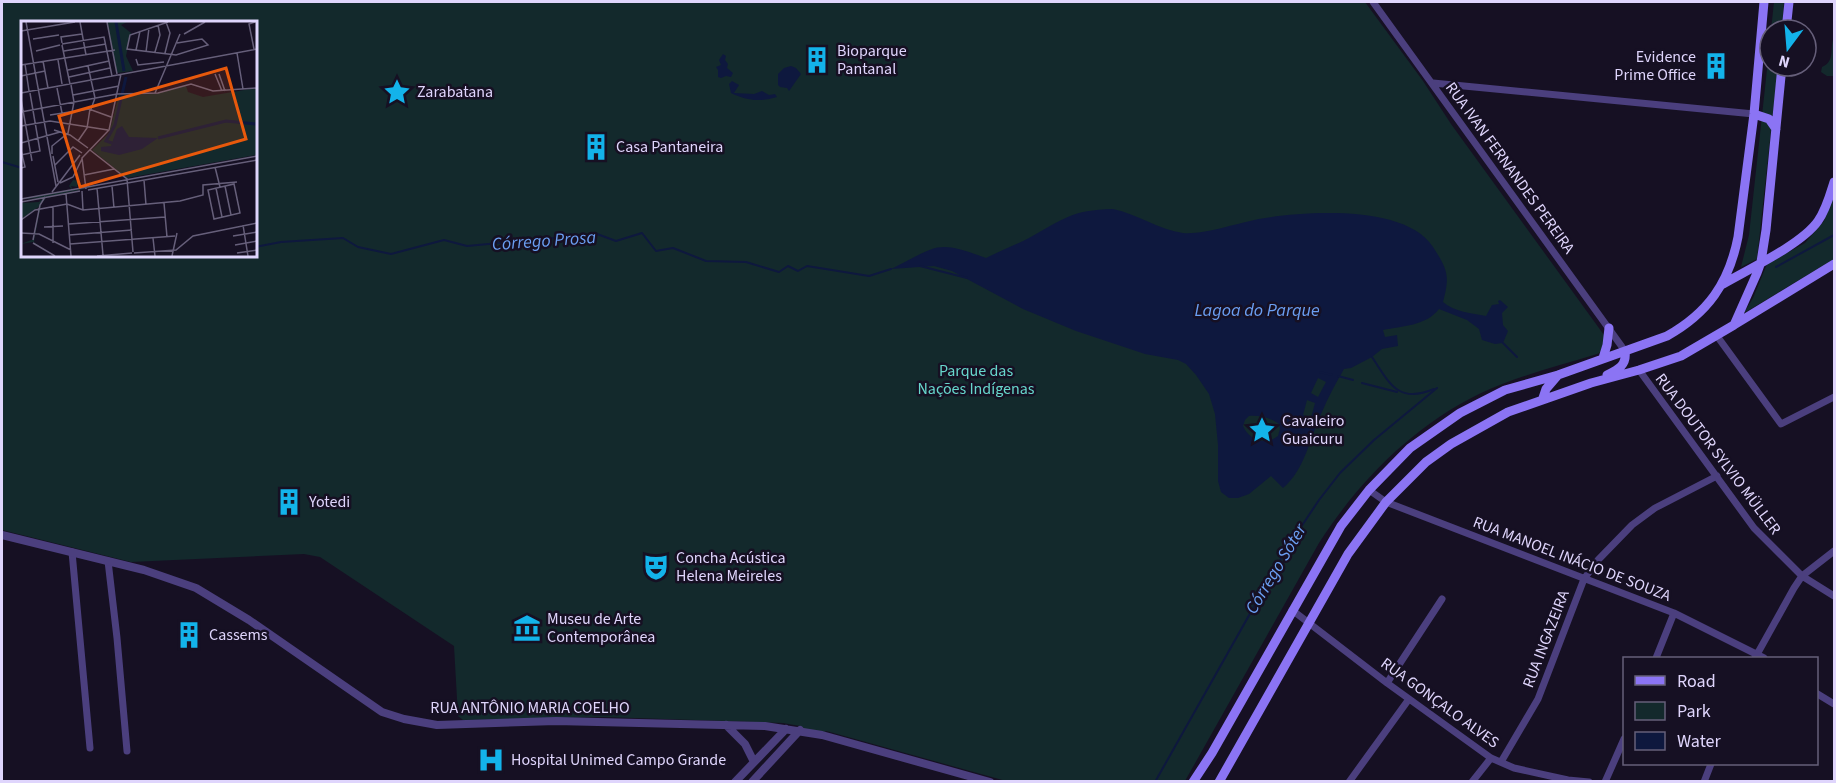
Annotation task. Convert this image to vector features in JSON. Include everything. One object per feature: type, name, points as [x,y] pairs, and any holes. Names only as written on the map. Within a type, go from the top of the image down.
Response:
[{"type":"main road","points":[[1193,782],[1212,753],[1341,526],[1369,490],[1410,448],[1460,413],[1505,390],[1558,375],[1667,336],[1682,327],[1711,301],[1723,284],[1738,237],[1754,114],[1764,2]]},
{"type":"main road","points":[[1787,18],[1789,2]]},
{"type":"main road","points":[[1734,325],[1761,262],[1781,78]]},
{"type":"main road","points":[[1754,114],[1769,119],[1776,129]]},
{"type":"main road","points":[[1723,284],[1801,238],[1817,222],[1827,204],[1834,182]]},
{"type":"main road","points":[[1219,782],[1348,554],[1386,502],[1426,462],[1451,444],[1508,412],[1543,398],[1682,356],[1834,264]]},
{"type":"main road","points":[[1603,358],[1609,328]]},
{"type":"main road","points":[[1591,383],[1623,365],[1626,357],[1625,351]]},
{"type":"main road","points":[[1543,398],[1546,389],[1558,375]]},
{"type":"street","name":"RUA IVAN FERNANDES PEREIRA","points":[[1373,2],[1625,351]]},
{"type":"street","points":[[1432,84],[1754,114]]},
{"type":"street","points":[[1717,336],[1781,424],[1834,397]]},
{"type":"street","name":"RUA DOUTOR SYLVIO MÜLLER","points":[[1639,370],[1754,528],[1802,576],[1834,596]]},
{"type":"street","name":"RUA INGAZEIRA","points":[[1501,762],[1538,699],[1584,579],[1598,560],[1632,525],[1655,508],[1717,476]]},
{"type":"street","name":"RUA MANOEL INÁCIO DE SOUZA","points":[[1369,490],[1386,502],[1674,613],[1756,656]]},
{"type":"street","name":"RUA ANTÔNIO MARIA COELHO","points":[[2,535],[144,570],[196,588],[249,620],[382,712],[404,719],[437,724],[556,721],[765,726],[800,730],[990,782]]},
{"type":"street","points":[[1756,656],[1771,626],[1802,576],[1834,551]]},
{"type":"street","points":[[72,552],[90,748]]},
{"type":"street","points":[[108,561],[127,751]]},
{"type":"street","points":[[1387,683],[1442,599]]},
{"type":"street","name":"RUA GONÇALO ALVES","points":[[1292,610],[1408,699],[1491,758],[1514,768],[1568,780],[1589,782]]},
{"type":"street","points":[[1656,657],[1674,613]]},
{"type":"street","points":[[1818,694],[1834,704]]},
{"type":"street","points":[[1349,782],[1408,699]]},
{"type":"street","points":[[726,724],[746,744],[754,762]]},
{"type":"street","points":[[735,782],[786,729]]},
{"type":"street","points":[[752,782],[800,730]]},
{"type":"street","points":[[1605,782],[1623,741]]},
{"type":"street","points":[[1472,782],[1491,758]]},
{"type":"street","points":[[1704,782],[1711,765]]},
{"type":"green space","name":"Parque das Nações Indígenas","points":[[2,2],[1365,2],[1604,335],[1605,340],[1601,352],[1597,354],[1508,382],[1455,407],[1409,439],[1370,477],[1351,498],[1319,543],[1185,781],[1006,781],[830,732],[826,731],[822,734],[783,723],[603,717],[463,720],[458,716],[454,646],[320,557],[304,554],[131,562],[2,530]]},
{"type":"green space","points":[[1774,2],[1784,2],[1783,18],[1772,18]]},
{"type":"green space","points":[[1834,37],[1834,76],[1827,76],[1821,72],[1822,67],[1831,58]]},
{"type":"green space","points":[[1766,78],[1777,78],[1757,259],[1741,267],[1749,235]]},
{"type":"green space","points":[[1834,196],[1834,259],[1744,313],[1767,264],[1805,243],[1824,221]]},
{"type":"water","points":[[723,54],[726,56],[727,68],[733,73],[731,77],[718,77],[716,67],[721,65],[719,60]]},
{"type":"water","points":[[791,66],[801,74],[789,91],[778,85],[778,74],[784,68]]},
{"type":"water","points":[[732,81],[739,85],[734,93],[754,94],[762,91],[769,95],[775,94],[777,97],[765,100],[743,98],[731,93],[729,84]]},
{"type":"water","name":"Lagoa do Parque","points":[[1099,210],[1122,211],[1166,229],[1183,233],[1301,214],[1352,214],[1401,223],[1420,233],[1433,247],[1442,262],[1447,279],[1443,302],[1458,310],[1486,316],[1492,305],[1499,304],[1500,300],[1508,307],[1502,313],[1503,325],[1508,331],[1503,343],[1495,344],[1482,340],[1479,329],[1467,320],[1439,309],[1434,315],[1421,322],[1383,330],[1385,337],[1397,335],[1398,346],[1382,349],[1372,357],[1351,368],[1344,369],[1324,406],[1302,463],[1291,481],[1283,488],[1271,476],[1249,494],[1229,498],[1221,492],[1218,481],[1215,414],[1209,394],[1186,364],[1178,360],[1145,354],[1076,331],[1023,309],[952,271],[934,266],[891,269],[936,248],[956,248],[986,258],[1068,217]],"holes":[[[1318,378],[1326,382],[1318,397],[1311,393]],[[1307,400],[1315,403],[1311,418],[1303,415]],[[1249,416],[1272,420],[1279,424],[1278,436],[1268,441],[1253,438],[1243,426]]]},
{"type":"waterway","name":"Córrego Prosa","points":[[2,162],[21,168]]},
{"type":"waterway","name":"Córrego Prosa","points":[[256,247],[281,242],[343,238],[358,247],[391,254],[444,240],[467,246],[597,234],[616,241],[642,233],[656,251],[673,248],[706,261],[746,262],[779,272],[788,266],[798,271],[807,266],[869,276],[891,269]]},
{"type":"waterway","name":"Córrego Prosa","points":[[1776,267],[1834,235]]},
{"type":"waterway","points":[[920,266],[967,278]]},
{"type":"waterway","name":"Córrego Prosa","points":[[1503,343],[1517,357]]},
{"type":"waterway","name":"Córrego Prosa","points":[[1372,357],[1390,383],[1403,393],[1422,393],[1434,389]]},
{"type":"waterway","points":[[1320,372],[1332,375]]},
{"type":"waterway","points":[[1338,376],[1353,380]]},
{"type":"waterway","points":[[1362,383],[1397,392]]},
{"type":"waterway","name":"Córrego Sóter","points":[[1155,782],[1287,548],[1319,500],[1340,473],[1374,440],[1437,388]]},
{"type":"place","name":"Bioparque Pantanal","points":[[817,60]]},
{"type":"place","name":"Evidence Prime Office","points":[[1716,66]]},
{"type":"place","name":"Zarabatana","points":[[397,92]]},
{"type":"place","name":"Casa Pantaneira","points":[[596,147]]},
{"type":"place","name":"Cavaleiro Guaicuru","points":[[1262,430]]},
{"type":"place","name":"Yotedi","points":[[289,502]]},
{"type":"place","name":"Concha Acústica Helena Meireles","points":[[656,567]]},
{"type":"place","name":"Museu de Arte Contemporânea","points":[[527,628]]},
{"type":"place","name":"Cassems","points":[[189,635]]},
{"type":"place","name":"Hospital Unimed Campo Grande","points":[[491,760]]}]
